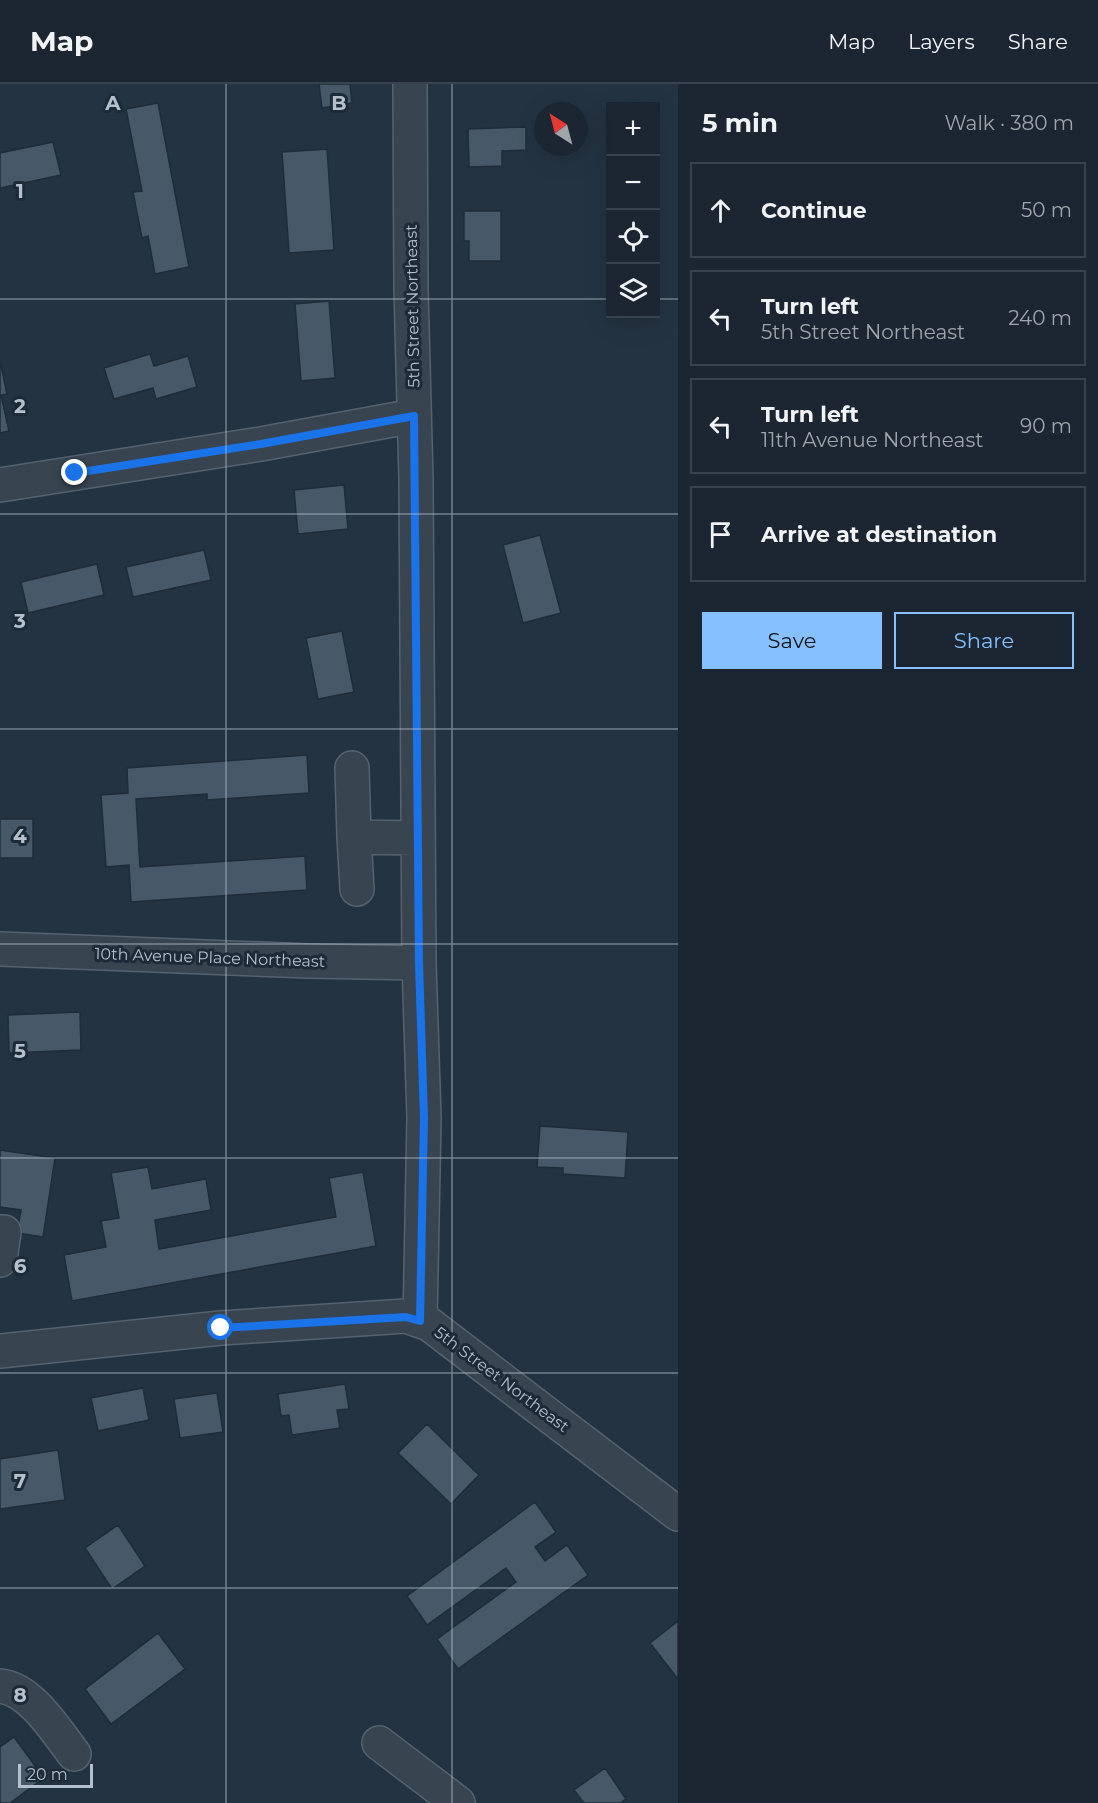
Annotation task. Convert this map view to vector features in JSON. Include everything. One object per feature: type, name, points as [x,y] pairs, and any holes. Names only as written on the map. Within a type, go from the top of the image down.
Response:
[{"type":"street","name":"5th Street Northeast","points":[[410,84],[419,963],[424,1118],[420,1321],[436,1330],[678,1514]]},
{"type":"street","points":[[0,485],[261,444],[414,416]]},
{"type":"street","points":[[352,768],[357,889]]},
{"type":"street","points":[[354,837],[418,838]]},
{"type":"street","name":"10th Avenue Place Northeast","points":[[0,949],[419,963]]},
{"type":"street","points":[[0,1232],[4,1232],[0,1260]]},
{"type":"street","points":[[0,1350],[221,1328],[406,1317],[420,1321]]},
{"type":"street","points":[[0,1686],[11,1687],[38,1708],[74,1754]]},
{"type":"street","points":[[380,1743],[458,1803]]},
{"type":"building","points":[[319,84],[350,84],[352,103],[322,108]]},
{"type":"building","points":[[158,103],[189,267],[155,274],[148,236],[142,238],[133,192],[142,191],[126,109]]},
{"type":"building","points":[[526,127],[526,150],[502,151],[502,166],[469,167],[468,129]]},
{"type":"building","points":[[53,142],[61,175],[0,188],[0,153]]},
{"type":"building","points":[[327,149],[334,250],[289,253],[282,152]]},
{"type":"building","points":[[464,211],[501,211],[501,261],[469,261],[469,241],[464,241]]},
{"type":"building","points":[[329,301],[335,378],[301,381],[295,304]]},
{"type":"building","points":[[150,354],[154,366],[188,356],[197,387],[156,399],[153,388],[114,399],[104,368]]},
{"type":"building","points":[[0,360],[7,394],[1,395],[9,431],[0,433]]},
{"type":"building","points":[[344,485],[348,529],[298,534],[294,490]]},
{"type":"building","points":[[540,535],[561,613],[523,623],[503,545]]},
{"type":"building","points":[[204,550],[211,580],[133,597],[126,567]]},
{"type":"building","points":[[97,564],[104,595],[28,613],[21,582]]},
{"type":"building","points":[[342,631],[354,692],[318,699],[306,638]]},
{"type":"building","points":[[307,755],[309,793],[207,800],[207,794],[136,799],[140,867],[305,856],[307,890],[131,902],[129,865],[106,867],[101,795],[128,793],[127,768]]},
{"type":"building","points":[[0,819],[33,819],[33,858],[0,858]]},
{"type":"building","points":[[80,1012],[81,1050],[9,1053],[8,1015]]},
{"type":"building","points":[[540,1126],[628,1132],[625,1178],[563,1174],[563,1168],[537,1167]]},
{"type":"building","points":[[0,1150],[55,1158],[43,1237],[17,1233],[21,1210],[0,1207]]},
{"type":"building","points":[[148,1167],[152,1189],[206,1179],[211,1210],[155,1220],[159,1249],[336,1217],[329,1178],[363,1172],[376,1246],[72,1301],[64,1255],[106,1247],[101,1221],[119,1218],[111,1173]]},
{"type":"building","points":[[345,1384],[349,1409],[337,1410],[340,1428],[292,1435],[289,1415],[281,1416],[278,1394]]},
{"type":"building","points":[[143,1388],[149,1420],[98,1431],[91,1398]]},
{"type":"building","points":[[217,1393],[223,1432],[180,1438],[174,1399]]},
{"type":"building","points":[[427,1424],[479,1475],[451,1504],[398,1453]]},
{"type":"building","points":[[58,1450],[65,1500],[0,1509],[0,1459]]},
{"type":"building","points":[[535,1502],[556,1532],[535,1547],[545,1561],[567,1545],[588,1575],[458,1669],[437,1639],[516,1582],[506,1568],[427,1625],[407,1596]]},
{"type":"building","points":[[118,1525],[145,1566],[112,1589],[85,1548]]},
{"type":"building","points":[[678,1621],[678,1679],[650,1643]]},
{"type":"building","points":[[158,1633],[185,1669],[111,1724],[85,1689]]},
{"type":"building","points":[[14,1737],[44,1778],[10,1803],[0,1803],[0,1747]]},
{"type":"building","points":[[605,1768],[626,1799],[620,1803],[584,1803],[574,1790]]},
{"type":"route","points":[[75,473],[261,444],[414,416],[419,963],[424,1118],[420,1321],[406,1317],[221,1328]]}]
